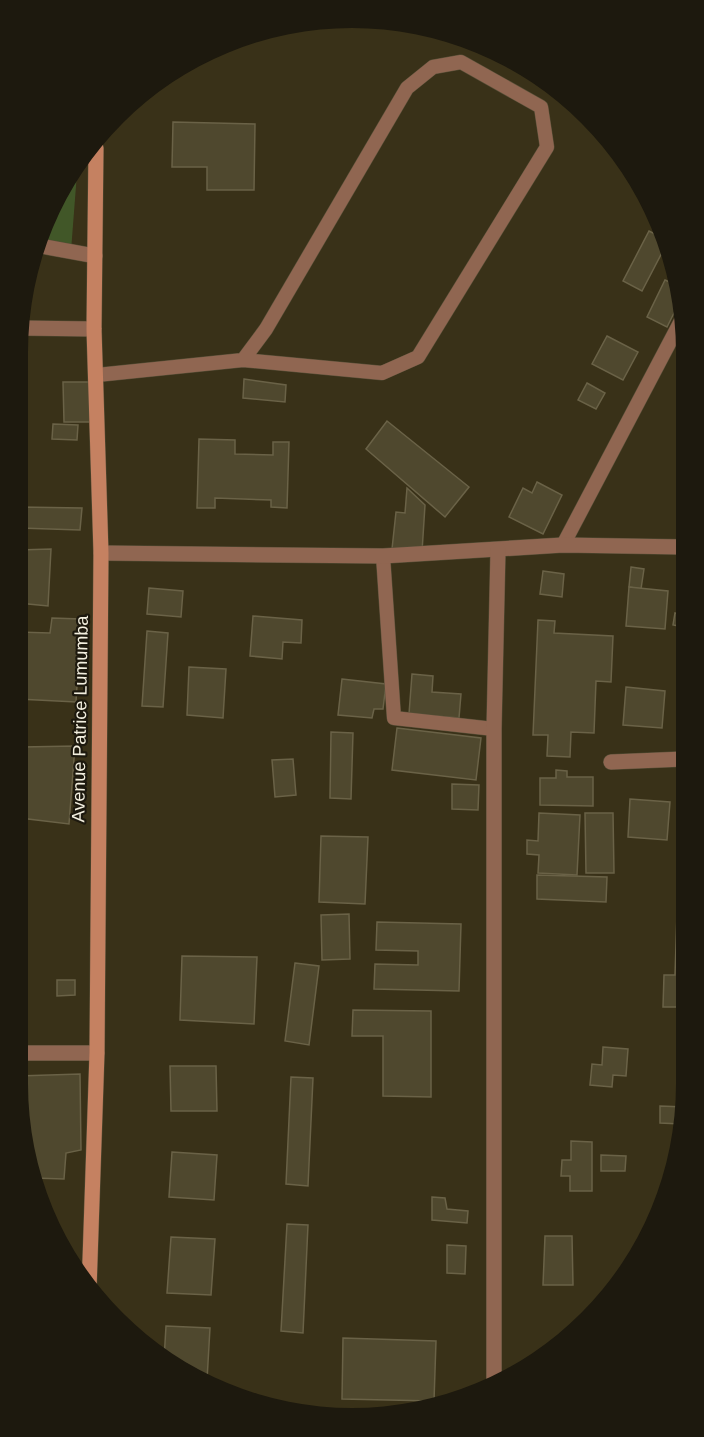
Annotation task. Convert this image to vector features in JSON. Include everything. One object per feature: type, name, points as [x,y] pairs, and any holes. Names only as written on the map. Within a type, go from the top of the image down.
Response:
[{"type":"street","name":"Avenue Patrice Lumumba","points":[[90,1274],[97,1053],[101,553],[94,329],[96,154]]},
{"type":"street","points":[[46,247],[95,256]]},
{"type":"street","points":[[29,328],[94,329]]},
{"type":"street","points":[[101,553],[383,556],[563,545],[676,547]]},
{"type":"street","points":[[494,1375],[494,729],[498,550]]},
{"type":"street","points":[[611,762],[676,759]]},
{"type":"street","points":[[28,1053],[97,1053]]},
{"type":"lane","points":[[97,375],[243,360],[382,373],[418,357],[547,147],[541,107],[461,62],[433,67],[407,88],[266,329],[243,360]]},
{"type":"lane","points":[[563,545],[675,332]]},
{"type":"lane","points":[[383,556],[394,718],[494,729]]},
{"type":"green space","points":[[76,183],[71,251],[47,245],[53,228]]},
{"type":"building","points":[[173,122],[255,124],[254,190],[207,190],[207,167],[172,167]]},
{"type":"building","points":[[649,231],[653,233],[660,256],[642,291],[623,281]]},
{"type":"building","points":[[665,280],[667,281],[673,314],[667,327],[647,317]]},
{"type":"building","points":[[607,336],[638,352],[623,380],[592,364]]},
{"type":"building","points":[[244,379],[286,385],[285,402],[243,398]]},
{"type":"building","points":[[63,382],[90,382],[91,422],[64,422]]},
{"type":"building","points":[[587,383],[605,393],[596,409],[578,400]]},
{"type":"building","points":[[387,421],[469,487],[445,517],[366,449]]},
{"type":"building","points":[[53,424],[78,425],[77,440],[52,439]]},
{"type":"building","points":[[199,439],[235,440],[235,454],[273,455],[273,442],[289,442],[287,508],[271,507],[271,500],[215,498],[215,508],[197,508]]},
{"type":"building","points":[[537,482],[562,495],[543,534],[509,517],[523,488],[532,493]]},
{"type":"building","points":[[407,488],[425,505],[422,552],[392,549],[396,512],[405,513]]},
{"type":"building","points":[[28,507],[82,508],[80,530],[28,528]]},
{"type":"building","points":[[51,549],[48,606],[28,604],[28,550]]},
{"type":"building","points":[[631,567],[644,569],[641,589],[629,587]]},
{"type":"building","points":[[543,571],[564,574],[562,597],[540,594]]},
{"type":"building","points":[[629,587],[668,591],[665,629],[626,626]]},
{"type":"building","points":[[149,588],[183,591],[181,617],[147,614]]},
{"type":"building","points":[[675,613],[676,626],[673,625]]},
{"type":"building","points":[[253,616],[302,620],[301,643],[283,642],[282,659],[250,656]]},
{"type":"building","points":[[52,618],[81,619],[76,702],[28,700],[28,632],[50,633]]},
{"type":"building","points":[[538,620],[555,621],[554,633],[613,636],[611,682],[596,681],[594,733],[571,732],[570,757],[547,756],[548,735],[533,735]]},
{"type":"building","points":[[147,631],[168,633],[163,707],[142,706]]},
{"type":"building","points":[[189,667],[226,669],[223,718],[187,715]]},
{"type":"building","points":[[412,674],[433,676],[432,692],[461,694],[459,718],[409,714]]},
{"type":"building","points":[[342,679],[386,684],[383,709],[374,709],[372,718],[338,715]]},
{"type":"building","points":[[626,687],[665,691],[662,728],[623,725]]},
{"type":"building","points":[[397,728],[481,738],[476,780],[392,770]]},
{"type":"building","points":[[331,732],[353,733],[351,799],[330,798]]},
{"type":"building","points":[[75,746],[69,824],[28,819],[28,747]]},
{"type":"building","points":[[293,759],[296,795],[275,797],[272,760]]},
{"type":"building","points":[[556,770],[567,771],[567,777],[593,777],[593,806],[540,805],[540,778],[556,778]]},
{"type":"building","points":[[452,784],[479,785],[478,810],[452,809]]},
{"type":"building","points":[[630,799],[670,802],[667,840],[628,837]]},
{"type":"building","points":[[539,813],[580,815],[577,875],[538,873],[539,855],[527,854],[527,840],[538,841]]},
{"type":"building","points":[[585,813],[613,813],[614,873],[586,873]]},
{"type":"building","points":[[321,836],[368,837],[365,904],[319,902]]},
{"type":"building","points":[[537,875],[607,877],[606,902],[537,899]]},
{"type":"building","points":[[349,914],[350,959],[322,960],[321,915]]},
{"type":"building","points":[[377,922],[461,924],[459,991],[374,989],[375,964],[418,965],[418,951],[376,950]]},
{"type":"building","points":[[676,944],[676,1007],[663,1007],[664,975],[675,975]]},
{"type":"building","points":[[182,956],[257,957],[254,1024],[180,1020]]},
{"type":"building","points":[[295,963],[319,966],[309,1045],[285,1041]]},
{"type":"building","points":[[57,980],[75,980],[75,995],[57,996]]},
{"type":"building","points":[[353,1010],[431,1011],[431,1097],[383,1096],[383,1036],[352,1036]]},
{"type":"building","points":[[603,1047],[628,1049],[626,1076],[613,1075],[612,1087],[590,1085],[592,1064],[602,1065]]},
{"type":"building","points":[[170,1066],[216,1066],[217,1111],[171,1111]]},
{"type":"building","points":[[80,1074],[81,1150],[66,1153],[64,1179],[43,1178],[31,1127],[28,1076]]},
{"type":"building","points":[[291,1077],[313,1078],[308,1186],[286,1184]]},
{"type":"building","points":[[660,1106],[675,1107],[673,1124],[660,1123]]},
{"type":"building","points":[[571,1141],[592,1142],[592,1191],[570,1191],[570,1176],[561,1176],[562,1160],[571,1160]]},
{"type":"building","points":[[172,1152],[217,1155],[214,1200],[169,1197]]},
{"type":"building","points":[[601,1155],[626,1156],[625,1171],[601,1171]]},
{"type":"building","points":[[432,1197],[445,1198],[447,1209],[468,1211],[467,1223],[432,1220]]},
{"type":"building","points":[[287,1224],[308,1225],[303,1333],[281,1331]]},
{"type":"building","points":[[545,1236],[572,1236],[573,1285],[543,1285]]},
{"type":"building","points":[[171,1237],[215,1239],[211,1295],[167,1293]]},
{"type":"building","points":[[447,1245],[466,1246],[465,1274],[447,1273]]},
{"type":"building","points":[[166,1326],[210,1328],[207,1374],[165,1349]]},
{"type":"building","points":[[343,1338],[436,1341],[434,1397],[420,1401],[342,1399]]}]
